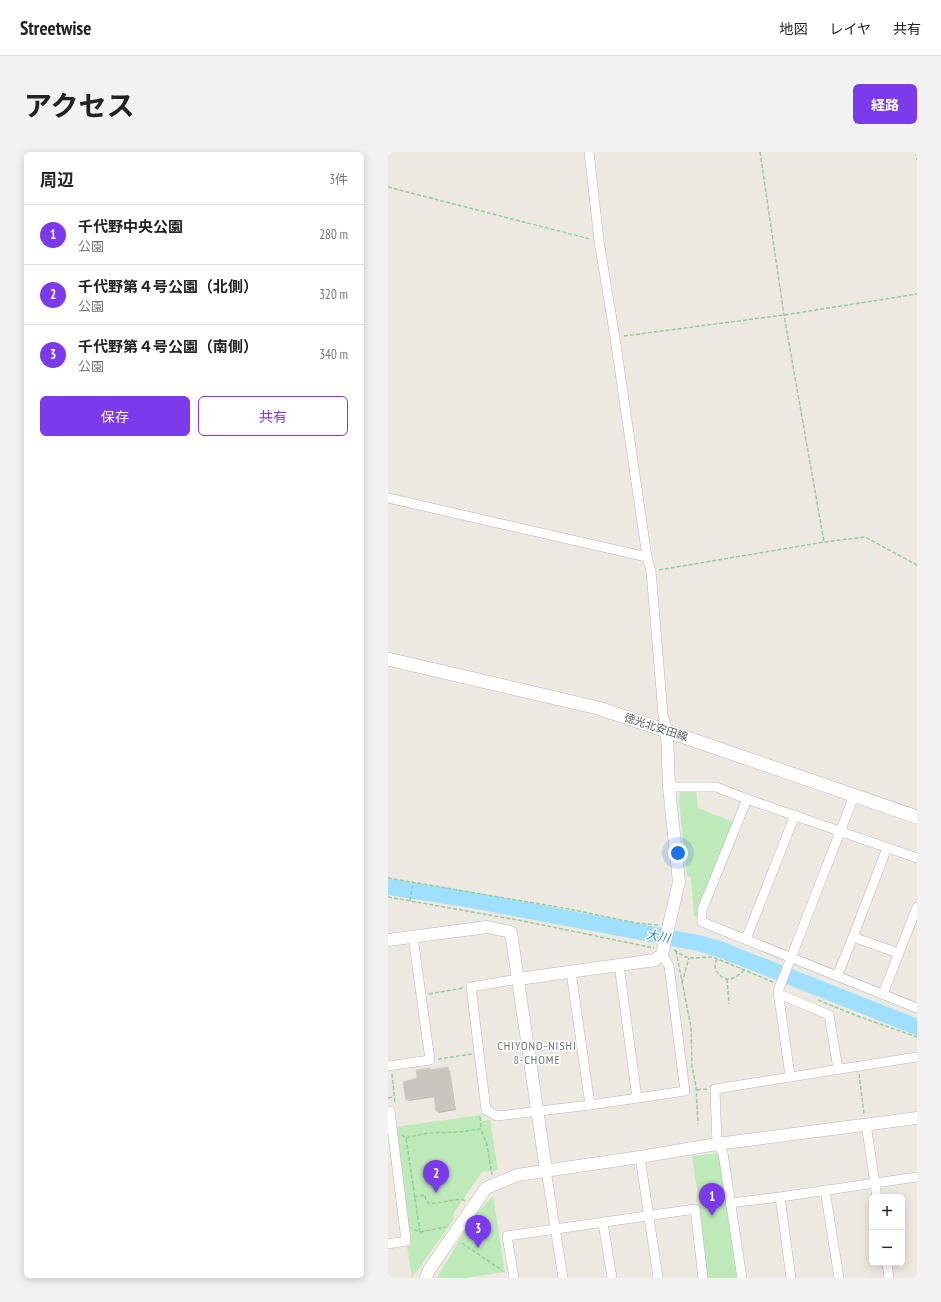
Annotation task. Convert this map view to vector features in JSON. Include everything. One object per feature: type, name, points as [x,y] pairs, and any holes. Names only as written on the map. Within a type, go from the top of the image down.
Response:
[{"type":"main road","name":"徳光北安田線","points":[[388,659],[598,708],[917,817]]},
{"type":"street","points":[[589,152],[599,241],[615,338],[647,557],[651,572],[663,714],[667,731],[669,787],[679,882],[669,929],[667,950],[685,1091],[590,1105],[497,1116],[486,1110],[471,987],[655,960],[667,950]]},
{"type":"street","points":[[388,498],[647,557]]},
{"type":"street","points":[[669,787],[716,787],[917,858]]},
{"type":"street","points":[[790,1076],[778,991],[854,796]]},
{"type":"street","points":[[747,799],[702,910],[702,922],[746,939],[791,960],[837,976],[917,1008]]},
{"type":"street","points":[[746,939],[795,815]]},
{"type":"street","points":[[837,976],[887,848]]},
{"type":"street","points":[[883,994],[917,907]]},
{"type":"street","points":[[388,940],[487,927],[511,932],[563,1278]]},
{"type":"street","points":[[390,1066],[430,1060],[413,937]]},
{"type":"street","points":[[853,937],[898,953]]},
{"type":"street","points":[[619,965],[637,1098]]},
{"type":"street","points":[[571,972],[590,1105]]},
{"type":"street","points":[[779,994],[829,1015],[838,1069]]},
{"type":"street","points":[[742,1278],[723,1153],[717,1144],[715,1089],[917,1057]]},
{"type":"street","points":[[388,1244],[406,1241],[390,1111],[392,1108]]},
{"type":"street","points":[[426,1278],[429,1270],[486,1188],[517,1175],[717,1144],[917,1118]]},
{"type":"street","points":[[866,1124],[877,1194]]},
{"type":"street","points":[[640,1157],[658,1278]]},
{"type":"street","points":[[730,1203],[917,1177]]},
{"type":"street","points":[[825,1190],[839,1278]]},
{"type":"street","points":[[780,1197],[791,1278]]},
{"type":"street","points":[[514,1276],[507,1236],[695,1209],[703,1278]]},
{"type":"street","points":[[603,1223],[612,1278]]},
{"type":"street","points":[[887,1266],[889,1278]]},
{"type":"path","points":[[760,152],[784,315],[824,542]]},
{"type":"path","points":[[916,152],[917,160]]},
{"type":"path","points":[[388,187],[599,241]]},
{"type":"path","points":[[615,338],[784,315],[917,294]]},
{"type":"path","points":[[651,572],[824,542],[865,537],[917,565]]},
{"type":"path","points":[[388,878],[669,929]]},
{"type":"path","points":[[410,900],[413,883]]},
{"type":"path","points":[[388,897],[667,950],[682,983],[691,1027],[692,1066],[696,1087],[698,1124]]},
{"type":"path","points":[[682,983],[689,958]]},
{"type":"path","points":[[716,959],[714,962],[718,974],[723,978],[727,979],[737,977],[744,970]]},
{"type":"path","points":[[727,979],[729,1004]]},
{"type":"path","points":[[421,995],[471,987]]},
{"type":"path","points":[[430,1060],[479,1053]]},
{"type":"path","points":[[390,1066],[395,1097],[392,1108]]},
{"type":"path","points":[[858,1066],[866,1124]]},
{"type":"path","points":[[388,1098],[395,1097]]},
{"type":"path","points":[[486,1110],[480,1118],[481,1128],[487,1145],[493,1185]]},
{"type":"path","points":[[401,1128],[402,1136],[406,1138],[420,1232]]},
{"type":"path","points":[[406,1138],[427,1132],[459,1132],[481,1128]]},
{"type":"path","points":[[414,1197],[425,1195],[426,1201],[430,1204],[461,1199],[465,1201]]},
{"type":"path","points":[[404,1225],[420,1232],[446,1227],[456,1231]]},
{"type":"path","points":[[462,1243],[503,1271],[514,1276]]},
{"type":"green space","points":[[696,789],[698,808],[733,822],[697,917],[694,916],[691,877],[687,876],[679,801],[680,790]]},
{"type":"green space","points":[[481,1115],[482,1121],[490,1120],[498,1170],[482,1172],[453,1214],[454,1219],[412,1278],[407,1246],[411,1245],[395,1127]]},
{"type":"green space","points":[[719,1153],[737,1278],[705,1278],[695,1209],[700,1210],[692,1156]]},
{"type":"green space","points":[[493,1196],[505,1272],[465,1278],[437,1278],[473,1217]]},
{"type":"building","points":[[448,1067],[455,1108],[436,1111],[434,1095],[406,1100],[403,1082],[417,1078],[416,1070],[430,1068],[430,1070]]},
{"type":"waterway","name":"大川","points":[[388,887],[466,899],[698,943],[719,949],[917,1027]]},
{"type":"place","name":"千代野第４号公園（北側）","points":[[436,1193]]},
{"type":"place","name":"千代野中央公園","points":[[712,1216]]},
{"type":"place","name":"千代野第４号公園（南側）","points":[[478,1248]]},
{"type":"district","name":"CHIYONO-NISHI 8-CHOME","points":[[537,1052]]}]
